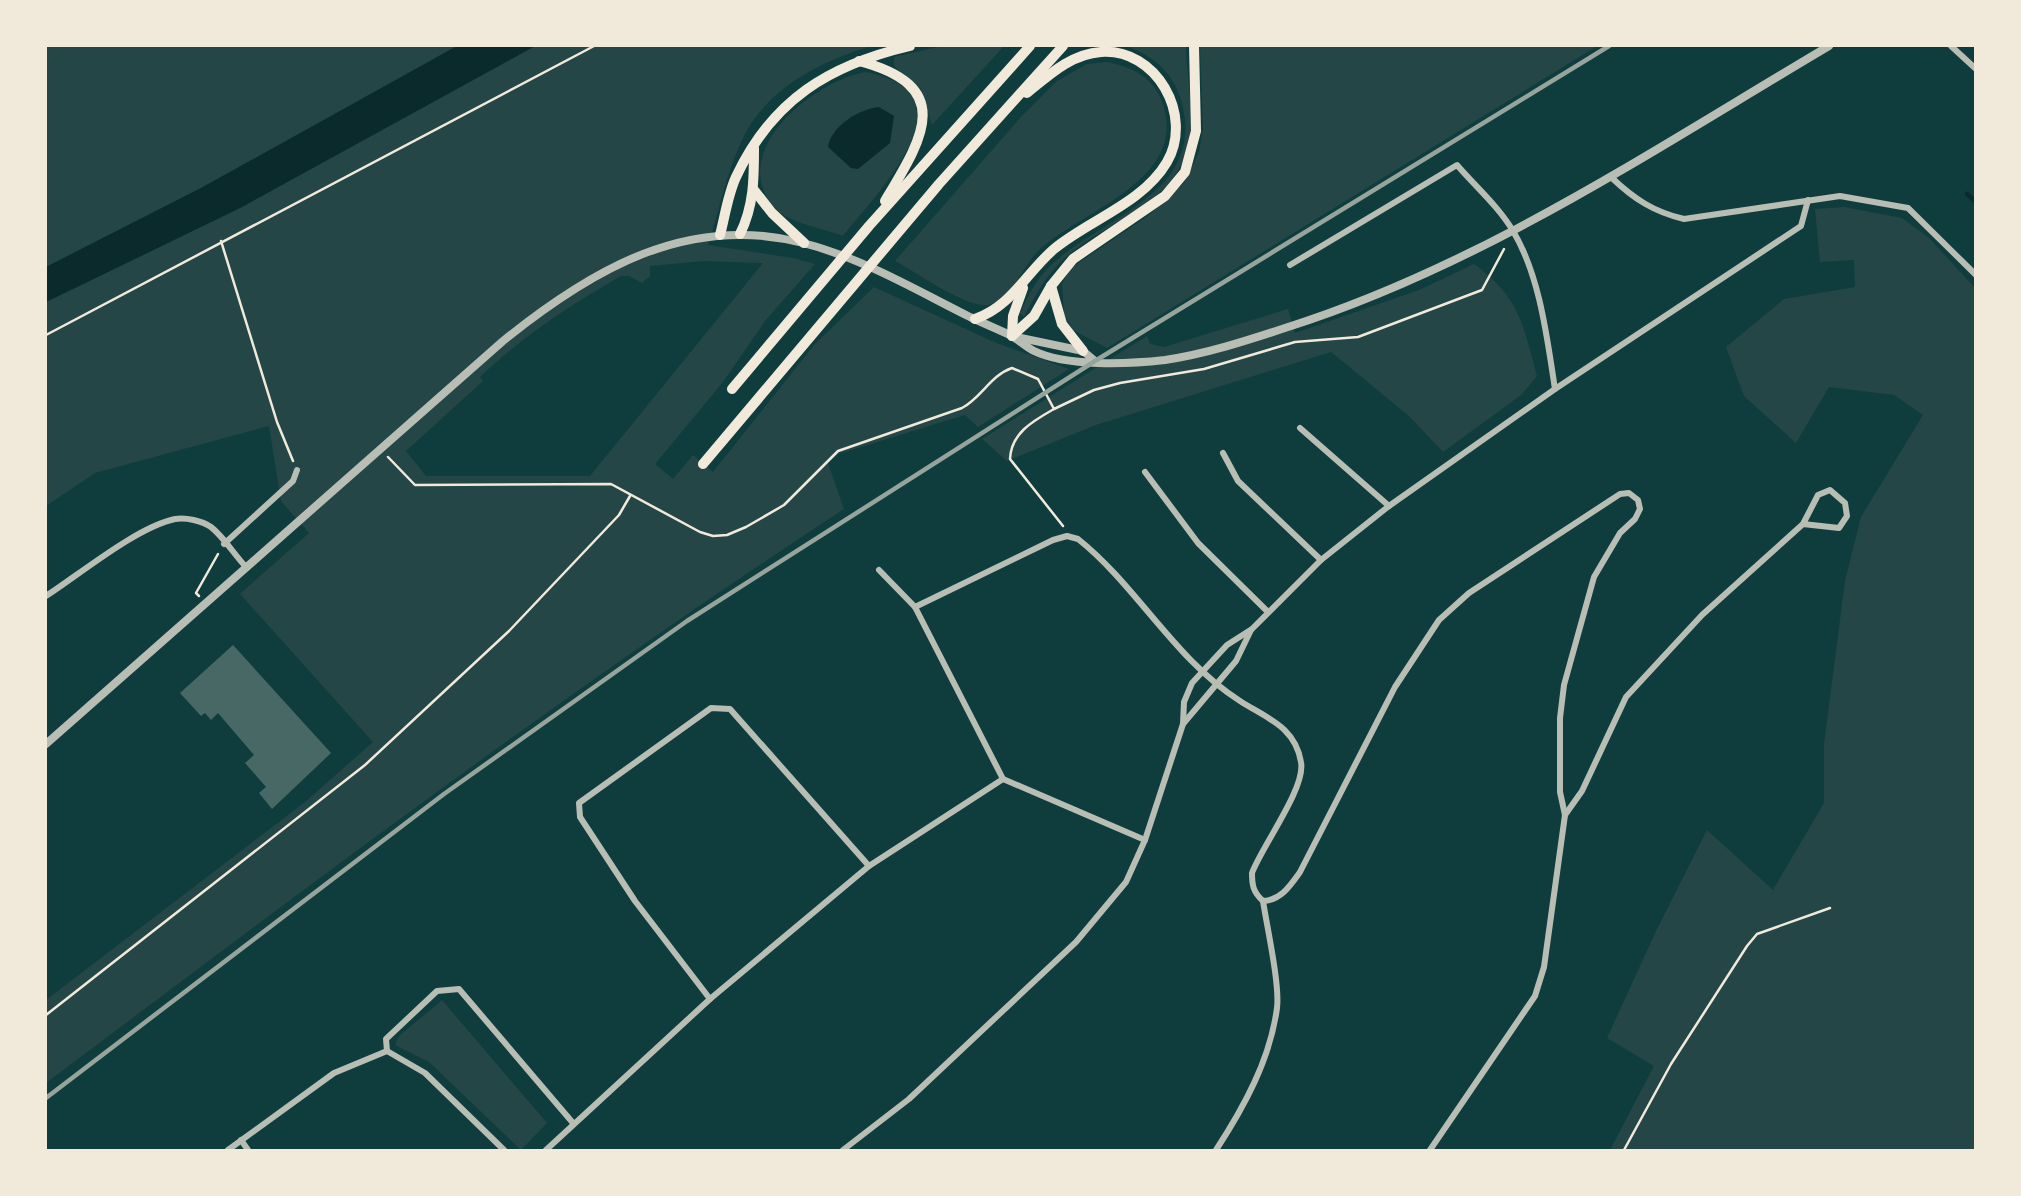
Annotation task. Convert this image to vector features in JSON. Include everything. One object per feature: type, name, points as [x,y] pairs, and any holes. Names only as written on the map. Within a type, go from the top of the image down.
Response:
[{"type":"highway","points":[[720,235],[735,178],[769,124],[791,100],[819,79],[859,61],[910,46]]},
{"type":"highway","points":[[732,389],[869,226],[1030,46]]},
{"type":"highway","points":[[703,464],[1003,112],[1063,46]]},
{"type":"highway","points":[[1012,336],[1034,316],[1051,286],[1073,259],[1165,196],[1185,172],[1191,158],[1196,131],[1194,46]]},
{"type":"highway","points":[[975,319],[1002,306],[1060,244],[1153,180],[1171,154],[1174,143],[1171,98],[1157,76],[1144,64],[1113,52],[1076,58],[1003,112]]},
{"type":"highway","points":[[859,61],[897,74],[918,97],[923,117],[918,147],[869,226]]},
{"type":"highway","points":[[740,234],[748,218],[754,190],[754,148]]},
{"type":"highway","points":[[754,190],[772,213],[804,243]]},
{"type":"highway","points":[[1012,336],[1013,316],[1027,281]]},
{"type":"highway","points":[[1051,286],[1062,324],[1083,351]]},
{"type":"street","points":[[46,744],[403,427],[542,310],[600,272],[628,260],[689,239],[720,235],[740,234],[804,243],[842,256],[898,282],[1012,336],[1035,352],[1072,361],[1165,360],[1270,333],[1387,292],[1513,230],[1612,177],[1829,46]]},
{"type":"street","points":[[1951,46],[1976,69]]},
{"type":"street","points":[[1290,265],[1457,164],[1513,230],[1535,293],[1555,388]]},
{"type":"street","points":[[1612,177],[1633,199],[1660,213],[1684,219],[1840,195],[1908,208],[1976,275]]},
{"type":"street","points":[[843,1150],[909,1099],[1076,942],[1126,882],[1145,840],[1183,724],[1184,702],[1192,683],[1227,645],[1252,629],[1321,560],[1389,506],[1555,388],[1801,226],[1808,200]]},
{"type":"street","points":[[1012,336],[1039,339],[1083,351],[1095,361]]},
{"type":"street","points":[[1300,428],[1389,506]]},
{"type":"street","points":[[1223,453],[1238,481],[1321,560]]},
{"type":"street","points":[[224,544],[293,481],[297,470]]},
{"type":"street","points":[[1146,472],[1198,543],[1268,612]]},
{"type":"street","points":[[1564,815],[1582,791],[1626,697],[1702,615],[1803,524],[1818,495],[1830,490],[1845,503],[1847,516],[1839,528],[1803,524]]},
{"type":"street","points":[[1263,901],[1273,900],[1285,892],[1300,872],[1395,687],[1439,620],[1469,593],[1620,494],[1629,493],[1637,500],[1640,509],[1635,519],[1620,533],[1594,577],[1564,685],[1560,718],[1560,792],[1564,815],[1544,967],[1535,996],[1430,1150]]},
{"type":"street","points":[[46,596],[133,539],[177,518],[191,519],[211,527],[247,568]]},
{"type":"street","points":[[915,607],[1067,536],[1086,545],[1203,671],[1238,700],[1283,726],[1294,741],[1302,764],[1294,790],[1252,873],[1252,886],[1263,901],[1278,1005],[1266,1053],[1252,1090],[1216,1150]]},
{"type":"street","points":[[878,570],[915,607],[1003,779],[1145,840]]},
{"type":"street","points":[[1183,724],[1236,660],[1252,629]]},
{"type":"street","points":[[710,999],[635,901],[580,817],[579,803],[711,708],[730,709],[869,866]]},
{"type":"street","points":[[546,1150],[710,999],[869,866],[1003,779]]},
{"type":"street","points":[[387,1051],[386,1039],[437,991],[459,989],[573,1123]]},
{"type":"street","points":[[228,1150],[334,1073],[387,1051]]},
{"type":"street","points":[[387,1051],[425,1073],[504,1150]]},
{"type":"street","points":[[241,1140],[248,1150]]},
{"type":"path","points":[[46,335],[594,46]]},
{"type":"path","points":[[221,241],[277,422],[297,470]]},
{"type":"path","points":[[387,457],[415,485],[611,484],[700,532],[713,536],[727,535],[783,505],[838,451],[962,408]]},
{"type":"path","points":[[1054,409],[1024,427],[1011,447],[1010,459],[1062,525],[1067,536]]},
{"type":"path","points":[[46,1015],[365,765],[509,631],[619,515],[631,495]]},
{"type":"path","points":[[196,593],[224,544]]},
{"type":"path","points":[[1624,1150],[1671,1064],[1757,934],[1830,908]]},
{"type":"shaded area","points":[[46,46],[457,46],[203,187],[46,267]]},
{"type":"shaded area","points":[[457,46],[535,46],[240,208],[46,302],[46,267],[203,187]]},
{"type":"shaded area","points":[[535,46],[871,46],[832,60],[796,80],[764,107],[741,142],[708,245],[815,264],[765,321],[723,382],[655,464],[673,479],[693,455],[713,472],[815,344],[874,287],[994,342],[1069,369],[978,427],[965,415],[838,454],[828,463],[844,509],[540,718],[341,862],[46,1083],[46,1000],[305,802],[373,742],[240,594],[309,533],[281,501],[269,426],[95,473],[46,506],[46,302],[240,208]],"holes":[[[703,261],[763,263],[590,476],[426,476],[406,451],[483,381],[480,377],[513,348],[565,310],[621,276],[629,276],[642,283],[650,276],[650,266]]]},
{"type":"shaded area","points":[[942,46],[1004,46],[932,125],[920,88],[894,66],[894,57]]},
{"type":"shaded area","points":[[1127,46],[1186,46],[1191,130],[1182,163],[1157,195],[1063,260],[1044,282],[1024,317],[1020,314],[1026,301],[1046,270],[1073,248],[1146,199],[1165,180],[1179,158],[1185,132],[1181,100],[1173,81],[1161,66]]},
{"type":"shaded area","points":[[1200,46],[1597,46],[1107,348],[1073,330],[1064,314],[1062,284],[1070,269],[1149,215],[1184,183],[1199,152],[1203,129]]},
{"type":"shaded area","points":[[1107,62],[1133,70],[1148,80],[1163,104],[1167,131],[1160,154],[1146,174],[1126,191],[1038,251],[1010,290],[988,305],[954,295],[895,261],[1021,117],[1057,81],[1087,64]]},
{"type":"shaded area","points":[[866,72],[899,84],[914,101],[917,122],[909,146],[894,171],[843,236],[799,222],[777,210],[763,188],[761,166],[768,144],[782,123],[801,104],[845,78]]},
{"type":"shaded area","points":[[879,107],[894,116],[890,143],[858,169],[851,168],[828,147],[830,139],[847,120],[863,111]]},
{"type":"shaded area","points":[[1844,207],[1902,218],[1929,238],[1975,288],[1975,1150],[1610,1150],[1654,1066],[1607,1038],[1656,931],[1707,830],[1773,890],[1824,803],[1824,744],[1845,581],[1861,517],[1923,415],[1894,395],[1829,387],[1796,443],[1744,396],[1726,347],[1784,299],[1855,287],[1854,260],[1820,262],[1815,209]]},
{"type":"shaded area","points":[[1474,264],[1502,289],[1518,313],[1537,376],[1521,395],[1443,452],[1409,416],[1331,352],[1096,425],[1007,461],[982,439],[1147,336],[1150,344],[1164,347],[1288,309],[1295,333],[1419,290]]},
{"type":"shaded area","points":[[442,1000],[547,1123],[521,1150],[429,1062],[395,1045],[399,1036]]},
{"type":"building","points":[[233,645],[331,753],[272,809],[259,793],[266,787],[245,763],[254,755],[218,713],[211,720],[205,713],[201,716],[180,693]]},
{"type":"waterway","points":[[1967,194],[1976,202]]},
{"type":"railway","points":[[46,1098],[444,794],[687,621],[1095,361],[1609,46]]}]
